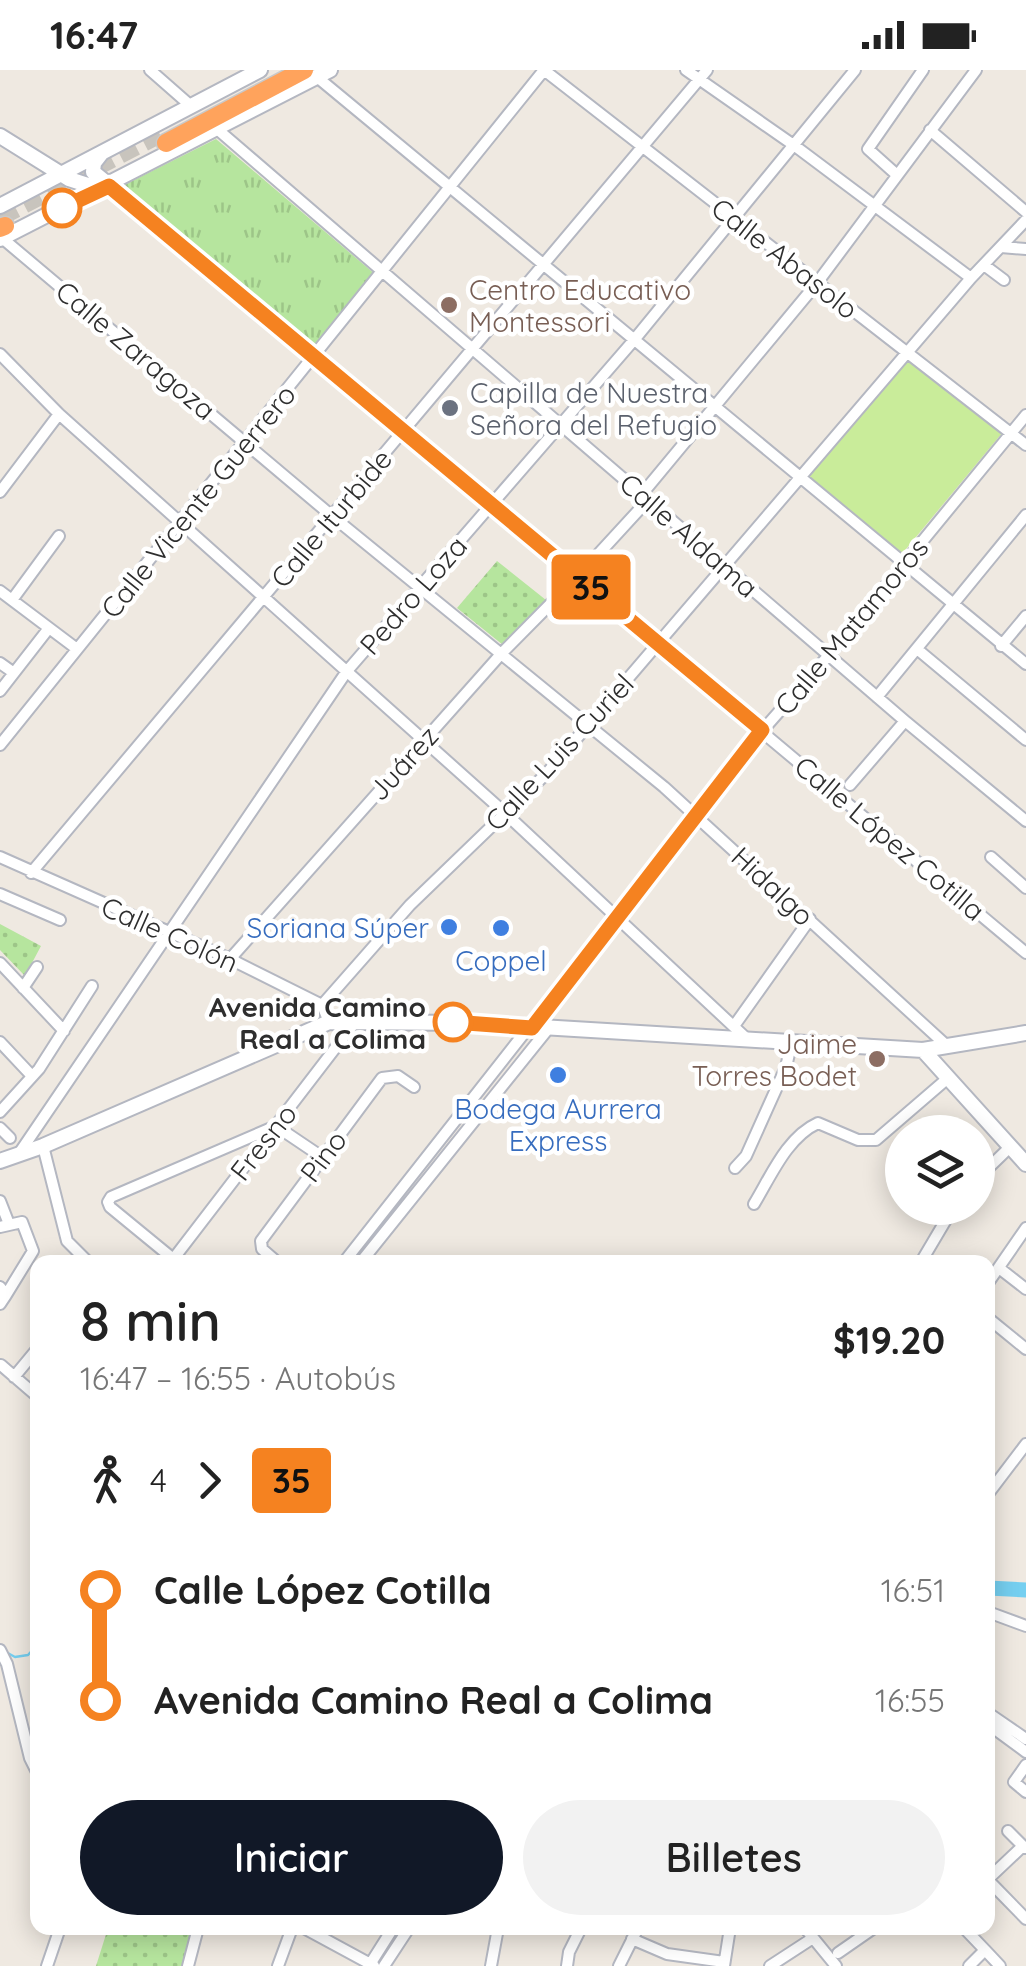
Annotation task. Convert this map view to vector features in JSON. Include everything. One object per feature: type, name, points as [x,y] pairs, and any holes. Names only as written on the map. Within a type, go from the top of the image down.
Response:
[{"type":"highway","points":[[159,141],[284,70]]},
{"type":"highway","points":[[159,141],[317,72]]},
{"type":"main road","points":[[4,233],[105,187],[159,141],[191,106],[260,70]]},
{"type":"main road","points":[[0,206],[105,150],[217,128],[317,72]]},
{"type":"main road","points":[[0,136],[82,185],[105,187]]},
{"type":"main road","points":[[105,150],[92,167],[105,187]]},
{"type":"main road","points":[[62,174],[67,188],[62,208]]},
{"type":"main road","points":[[0,206],[15,206],[22,215],[21,224],[4,233]]},
{"type":"main road","points":[[0,1161],[44,1146],[329,1022],[475,1023],[923,1050],[1026,1033]]},
{"type":"main road","points":[[923,1050],[1026,1164]]},
{"type":"street","points":[[150,70],[191,106]]},
{"type":"street","name":"Calle Abasolo","points":[[544,70],[1026,444]]},
{"type":"street","name":"Calle Vicente Guerrero","points":[[0,744],[544,70]]},
{"type":"street","points":[[686,70],[796,146],[971,278]]},
{"type":"street","name":"Calle Iturbide","points":[[31,873],[707,70]]},
{"type":"street","name":"Pedro Loza","points":[[18,1155],[347,671],[634,340],[855,70]]},
{"type":"street","points":[[897,175],[868,149],[924,70]]},
{"type":"street","name":"Juárez","points":[[230,959],[501,654],[580,575],[817,283],[976,70]]},
{"type":"street","points":[[317,72],[450,188],[1026,664]]},
{"type":"street","name":"Calle Aldama","points":[[217,128],[904,721],[1026,820]]},
{"type":"street","points":[[930,130],[1026,212]]},
{"type":"street","name":"Calle López Cotilla","points":[[105,187],[580,575],[1026,953]]},
{"type":"street","name":"Calle Luis Curiel","points":[[322,1005],[410,905],[547,774],[798,477],[1026,220]]},
{"type":"street","name":"Calle Zaragoza","points":[[4,233],[332,516],[501,654]]},
{"type":"street","points":[[1001,248],[1026,248]]},
{"type":"street","points":[[984,265],[1004,280]]},
{"type":"street","points":[[0,354],[59,414],[506,813],[746,1038]]},
{"type":"street","points":[[0,492],[59,414]]},
{"type":"street","name":"Calle Matamoros","points":[[350,1255],[532,1028],[762,730],[829,655],[1026,415]]},
{"type":"street","points":[[876,697],[1026,515]]},
{"type":"street","points":[[12,600],[58,536]]},
{"type":"street","points":[[0,591],[77,649]]},
{"type":"street","points":[[1002,646],[1026,616]]},
{"type":"street","points":[[0,691],[49,628]]},
{"type":"street","points":[[917,648],[1026,740]]},
{"type":"street","name":"Hidalgo","points":[[501,654],[697,815],[948,1047]]},
{"type":"street","points":[[0,663],[14,674]]},
{"type":"street","points":[[850,785],[904,721]]},
{"type":"street","points":[[990,857],[1026,888]]},
{"type":"street","name":"Calle Colón","points":[[0,858],[230,959],[322,1005]]},
{"type":"street","points":[[0,894],[60,920]]},
{"type":"street","points":[[734,1026],[810,919]]},
{"type":"street","points":[[0,963],[64,1031]]},
{"type":"street","points":[[24,988],[37,966]]},
{"type":"street","points":[[0,1112],[32,1076],[92,986]]},
{"type":"street","points":[[322,1005],[329,1022]]},
{"type":"street","name":"Fresno","points":[[178,1255],[356,1021]]},
{"type":"street","points":[[367,1255],[548,1029]]},
{"type":"street","points":[[736,1168],[746,1156],[786,1067],[792,1041]]},
{"type":"street","points":[[0,1042],[32,1076]]},
{"type":"street","name":"Pino","points":[[268,1255],[262,1249],[261,1240],[382,1078],[398,1076],[414,1088]]},
{"type":"street","points":[[754,1204],[805,1129],[818,1123],[858,1140],[876,1140],[948,1078]]},
{"type":"street","points":[[276,1126],[322,1157]]},
{"type":"street","name":"Pino","points":[[165,1255],[108,1202],[111,1197],[276,1126]]},
{"type":"street","points":[[0,1128],[10,1138]]},
{"type":"street","points":[[447,1132],[458,1141]]},
{"type":"street","points":[[44,1146],[66,1242],[80,1255]]},
{"type":"street","points":[[995,1162],[1010,1147]]},
{"type":"street","points":[[0,1201],[4,1226],[24,1223],[33,1251],[30,1255]]},
{"type":"street","points":[[924,1255],[943,1225]]},
{"type":"street","points":[[995,1274],[1026,1228]]},
{"type":"street","points":[[2,1295],[30,1255]]},
{"type":"street","points":[[1000,1268],[1026,1289]]},
{"type":"street","points":[[995,1324],[1026,1349]]},
{"type":"street","points":[[14,1377],[30,1358]]},
{"type":"street","points":[[1,1365],[30,1391]]},
{"type":"street","points":[[995,1485],[1026,1444]]},
{"type":"street","points":[[995,1615],[1026,1626]]},
{"type":"street","points":[[0,1650],[30,1758]]},
{"type":"street","points":[[995,1717],[1026,1739]]},
{"type":"street","points":[[995,1729],[1026,1752]]},
{"type":"street","points":[[1026,1765],[1014,1782],[1026,1792]]},
{"type":"street","points":[[995,1873],[1024,1848],[1008,1831]]},
{"type":"street","points":[[995,1886],[1026,1919]]},
{"type":"street","points":[[47,1966],[58,1935]]},
{"type":"street","points":[[188,1966],[196,1935]]},
{"type":"street","points":[[278,1966],[289,1935]]},
{"type":"street","points":[[317,1935],[371,1965],[389,1935]]},
{"type":"street","points":[[384,1966],[404,1935]]},
{"type":"street","points":[[491,1966],[497,1935]]},
{"type":"street","points":[[567,1966],[578,1935]]},
{"type":"street","points":[[619,1966],[634,1935]]},
{"type":"street","points":[[632,1940],[674,1961],[724,1964],[729,1935]]},
{"type":"street","points":[[770,1966],[806,1935]]},
{"type":"street","points":[[811,1935],[836,1966]]},
{"type":"street","points":[[838,1953],[864,1935]]},
{"type":"street","points":[[971,1935],[1000,1966]]},
{"type":"street","points":[[968,1966],[985,1950]]},
{"type":"green space","points":[[216,139],[376,275],[314,350],[120,187]]},
{"type":"green space","points":[[909,359],[1003,432],[901,555],[806,476]]},
{"type":"green space","points":[[497,561],[546,600],[503,645],[457,608]]},
{"type":"green space","points":[[0,924],[41,946],[25,976],[0,950]]},
{"type":"green space","points":[[106,1935],[190,1935],[183,1966],[96,1966]]},
{"type":"waterway","points":[[995,1588],[1026,1590]]},
{"type":"waterway","points":[[4,1651],[15,1657],[30,1653]]},
{"type":"tunnel","points":[[0,217],[162,133]]},
{"type":"bus line","name":"35","points":[[62,208],[109,186],[762,730],[532,1028],[453,1022]]},
{"type":"place","name":"Centro Educativo Montessori","points":[[449,305]]},
{"type":"place","name":"Capilla de Nuestra Señora del Refugio","points":[[450,408]]},
{"type":"place","name":"Soriana Súper","points":[[449,927]]},
{"type":"place","name":"Coppel","points":[[501,928]]},
{"type":"place","name":"Avenida Camino Real a Colima","points":[[453,1022]]},
{"type":"place","name":"Jaime Torres Bodet","points":[[877,1059]]},
{"type":"place","name":"Bodega Aurrera Express","points":[[558,1075]]}]
